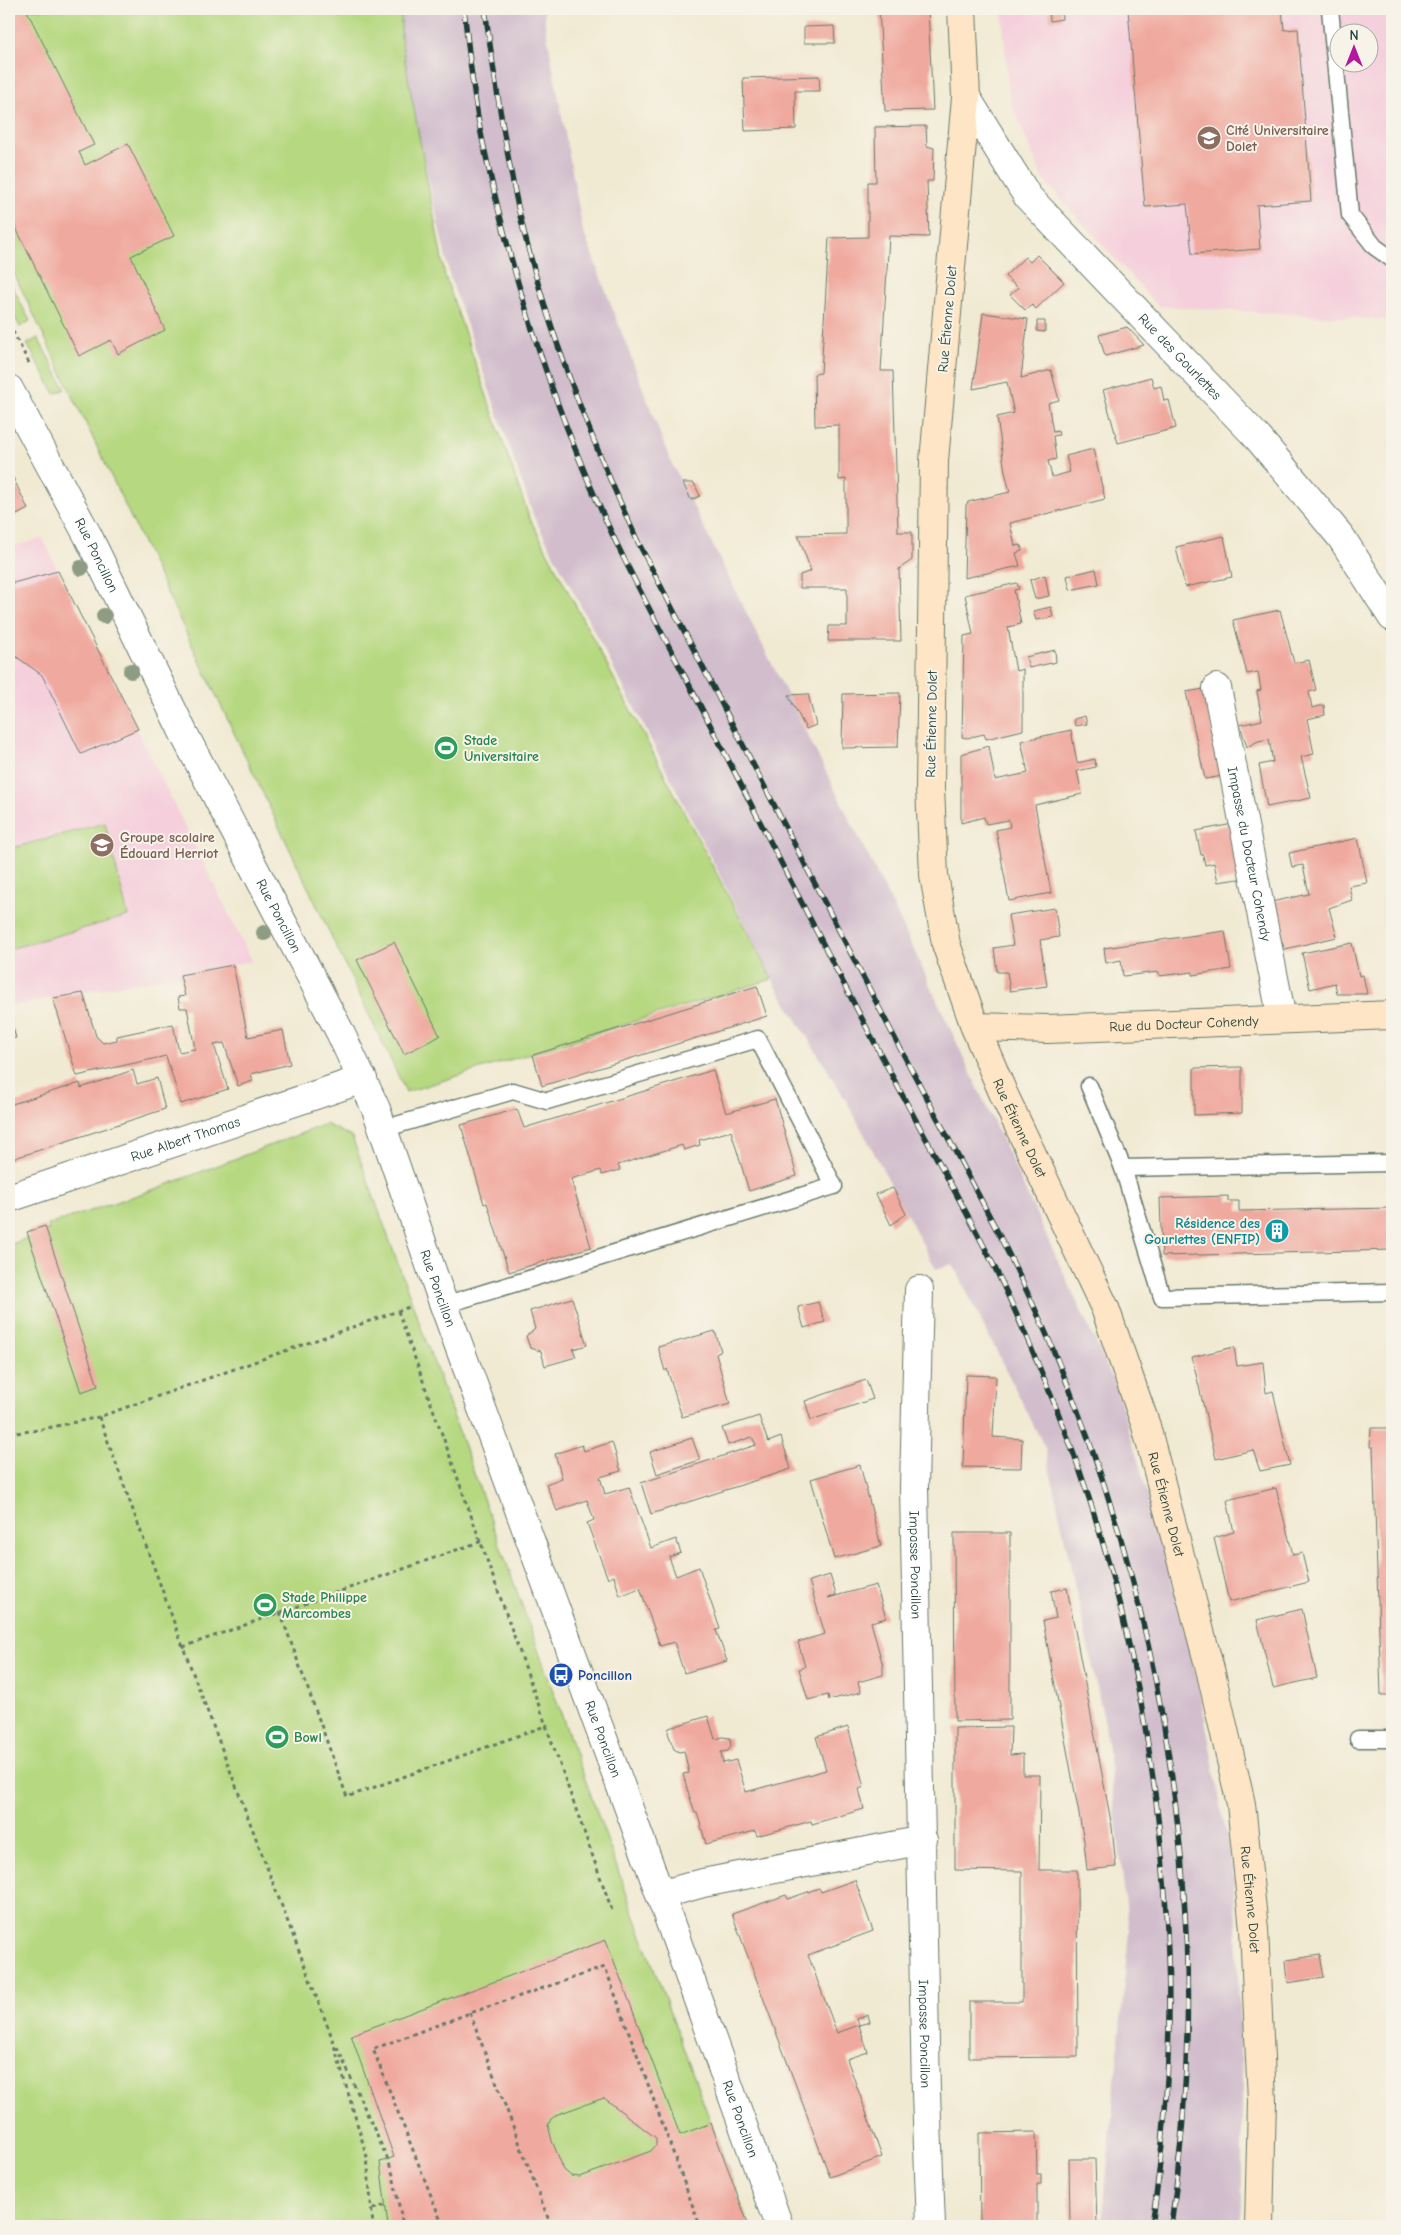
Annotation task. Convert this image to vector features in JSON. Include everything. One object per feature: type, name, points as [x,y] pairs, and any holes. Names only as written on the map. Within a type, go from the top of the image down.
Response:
[{"type":"main road","name":"Rue Étienne Dolet","points":[[962,9],[966,97],[934,461],[930,788],[934,875],[946,944],[975,1027],[1004,1095],[1105,1308],[1146,1426],[1211,1673],[1241,1804],[1254,1930],[1262,2101],[1259,2226]]},
{"type":"main road","name":"Rue du Docteur Cohendy","points":[[975,1027],[1048,1029],[1392,1015]]},
{"type":"street","name":"Rue des Gourlettes","points":[[966,97],[1028,197],[1258,438],[1341,537],[1392,617]]},
{"type":"street","name":"Rue Poncillon","points":[[9,389],[88,536],[185,736],[363,1079],[383,1129],[442,1301],[779,2226]]},
{"type":"street","name":"Impasse du Docteur Cohendy","points":[[1217,688],[1282,1019]]},
{"type":"street","name":"Rue Albert Thomas","points":[[9,1198],[363,1079]]},
{"type":"street","name":"Impasse Poncillon","points":[[919,1290],[914,1487],[923,1840],[926,2093],[931,2226]]},
{"type":"street","points":[[660,1895],[703,1883],[923,1840]]},
{"type":"lane","points":[[1330,9],[1350,215],[1375,247],[1392,259]]},
{"type":"lane","points":[[383,1129],[513,1091],[547,1101],[758,1038],[834,1186],[442,1301]]},
{"type":"lane","points":[[1089,1086],[1123,1168],[1162,1297],[1392,1292]]},
{"type":"lane","points":[[1123,1168],[1392,1163]]},
{"type":"lane","points":[[1358,1739],[1392,1739]]},
{"type":"path","points":[[9,1434],[100,1417],[398,1311],[442,1301]]},
{"type":"path","points":[[398,1311],[482,1540],[613,1913]]},
{"type":"path","points":[[100,1417],[183,1647],[332,2035],[394,2175],[403,2226]]},
{"type":"path","points":[[183,1647],[482,1540]]},
{"type":"path","points":[[280,1612],[347,1797],[549,1725]]},
{"type":"path","points":[[443,2226],[373,2048],[605,1967],[700,2226]]},
{"type":"path","points":[[470,2013],[551,2226]]},
{"type":"path","points":[[332,2035],[367,2157],[373,2226]]},
{"type":"path","points":[[372,2210],[386,2205]]},
{"type":"shaded area","points":[[399,9],[544,9],[545,24],[583,231],[670,460],[898,916],[1115,1384],[1159,1532],[1199,1687],[1234,1878],[1242,2077],[1242,2206],[1238,2226],[1102,2226],[1129,1931],[1105,1724],[1045,1448],[953,1264],[936,1269],[846,1100],[776,986],[644,726],[534,517],[450,277],[400,48]]},
{"type":"shaded area","name":"Cité Universitaire Dolet","points":[[1002,9],[1392,9],[1392,320],[1158,306],[1043,179],[1009,97]]},
{"type":"shaded area","name":"Groupe scolaire Édouard Herriot","points":[[43,538],[252,961],[9,1006],[9,548]]},
{"type":"green space","name":"Stade Universitaire","points":[[9,9],[401,9],[401,39],[445,276],[529,517],[772,979],[406,1092],[9,263]]},
{"type":"green space","points":[[9,280],[30,321],[20,327],[9,306]]},
{"type":"green space","points":[[38,338],[65,389],[55,394],[27,344]]},
{"type":"green space","points":[[105,823],[128,916],[9,949],[9,849]]},
{"type":"green space","name":"Stade Philippe Marcombes","points":[[326,1124],[352,1137],[749,2226],[9,2226],[9,1245],[49,1230],[48,1225],[161,1187]]},
{"type":"building","points":[[9,9],[26,9],[94,145],[79,152],[85,165],[128,144],[174,236],[131,256],[165,330],[118,354],[111,340],[79,356],[9,214]]},
{"type":"building","points":[[879,9],[928,9],[933,110],[885,111]]},
{"type":"building","points":[[1049,9],[1061,9],[1062,19],[1050,21]]},
{"type":"building","points":[[1128,9],[1282,9],[1284,30],[1298,29],[1311,201],[1257,205],[1260,249],[1192,254],[1187,204],[1145,207]]},
{"type":"building","points":[[834,26],[835,43],[804,43],[804,27]]},
{"type":"building","points":[[819,76],[820,91],[795,91],[796,129],[745,131],[743,78]]},
{"type":"building","points":[[926,126],[927,146],[934,148],[933,181],[927,181],[929,237],[889,236],[881,371],[893,371],[898,532],[912,532],[912,560],[899,569],[901,641],[828,641],[829,626],[847,626],[847,588],[800,588],[800,575],[811,571],[798,535],[846,534],[846,479],[839,480],[839,425],[815,426],[814,374],[821,373],[829,238],[868,237],[868,182],[876,182],[875,127]]},
{"type":"building","points":[[1037,255],[1064,282],[1036,309],[1032,305],[1025,310],[1010,295],[1018,288],[1005,276],[1025,257],[1030,262]]},
{"type":"building","points":[[983,313],[1028,319],[1021,378],[1051,370],[1059,400],[1048,403],[1053,432],[1058,431],[1059,435],[1053,436],[1056,459],[1048,461],[1052,477],[1070,472],[1066,456],[1093,449],[1105,499],[1010,523],[1015,546],[1021,545],[1022,551],[1016,553],[1020,566],[964,578],[966,505],[968,502],[1010,492],[1005,472],[997,417],[1014,413],[1007,382],[973,389]]},
{"type":"building","points":[[1037,321],[1045,321],[1045,332],[1037,331]]},
{"type":"building","points":[[1127,327],[1144,345],[1105,356],[1099,335]]},
{"type":"building","points":[[1151,377],[1154,388],[1161,386],[1164,401],[1169,400],[1176,428],[1118,443],[1103,390]]},
{"type":"building","points":[[9,469],[28,509],[9,519]]},
{"type":"building","points":[[683,483],[694,483],[700,496],[691,500]]},
{"type":"building","points":[[1224,536],[1232,577],[1185,587],[1176,547]]},
{"type":"building","points":[[1096,569],[1099,584],[1070,590],[1067,576]]},
{"type":"building","points":[[9,570],[13,583],[58,571],[138,729],[81,754],[42,675],[11,653],[9,645]]},
{"type":"building","points":[[1045,575],[1049,596],[1035,599],[1030,580]]},
{"type":"building","points":[[1017,583],[1019,589],[1014,590],[1021,624],[1008,627],[1016,671],[1023,669],[1023,730],[986,739],[984,734],[967,738],[962,737],[964,636],[973,634],[965,595]]},
{"type":"building","points":[[1051,607],[1053,617],[1036,620],[1033,611]]},
{"type":"building","points":[[1280,610],[1294,663],[1309,660],[1316,690],[1309,692],[1312,708],[1324,705],[1325,715],[1307,719],[1314,754],[1301,757],[1311,798],[1267,807],[1259,765],[1273,762],[1269,739],[1258,741],[1247,747],[1240,725],[1262,720],[1257,691],[1261,690],[1258,672],[1247,674],[1233,620]]},
{"type":"building","points":[[1055,650],[1056,662],[1029,668],[1026,657]]},
{"type":"building","points":[[1204,689],[1223,776],[1205,779],[1186,692]]},
{"type":"building","points":[[900,693],[898,747],[842,748],[843,694]]},
{"type":"building","points":[[808,694],[816,725],[806,729],[788,695]]},
{"type":"building","points":[[1085,716],[1087,724],[1075,726],[1074,719]]},
{"type":"building","points":[[1071,730],[1077,763],[1095,759],[1096,767],[1077,771],[1082,794],[1035,805],[1051,893],[1009,901],[996,830],[1010,827],[1009,820],[986,824],[984,817],[961,823],[961,754],[989,746],[995,780],[1028,773],[1021,741]]},
{"type":"building","points":[[1233,824],[1245,878],[1218,882],[1214,863],[1205,865],[1196,831]]},
{"type":"building","points":[[1358,838],[1367,883],[1349,886],[1352,900],[1329,908],[1337,937],[1285,949],[1279,936],[1271,902],[1309,894],[1303,865],[1292,867],[1289,853]]},
{"type":"building","points":[[1055,908],[1059,937],[1040,940],[1047,986],[1010,991],[1007,972],[997,972],[994,948],[1013,945],[1008,915]]},
{"type":"building","points":[[1225,931],[1231,969],[1193,975],[1193,972],[1159,976],[1159,972],[1123,976],[1121,960],[1106,963],[1104,948]]},
{"type":"building","points":[[394,942],[440,1036],[404,1054],[357,960]]},
{"type":"building","points":[[1352,943],[1359,976],[1363,975],[1367,994],[1337,994],[1335,983],[1310,989],[1302,953]]},
{"type":"building","points":[[233,965],[248,1037],[283,1030],[290,1064],[251,1074],[253,1081],[238,1086],[224,1043],[214,1045],[228,1089],[181,1104],[166,1056],[77,1076],[53,998],[83,993],[96,1036],[103,1043],[117,1040],[117,1036],[173,1024],[179,1052],[195,1049],[187,1008],[180,1008],[178,997],[185,996],[180,975]]},
{"type":"building","points":[[757,986],[767,1016],[542,1086],[533,1055]]},
{"type":"building","points":[[9,1016],[16,1038],[9,1039]]},
{"type":"building","points":[[1242,1067],[1242,1113],[1194,1115],[1194,1068]]},
{"type":"building","points":[[133,1070],[137,1084],[157,1078],[165,1109],[9,1160],[9,1105],[80,1083],[81,1088]]},
{"type":"building","points":[[713,1070],[726,1113],[775,1099],[797,1176],[749,1191],[731,1131],[699,1140],[700,1145],[684,1150],[682,1145],[618,1165],[620,1170],[602,1175],[601,1170],[571,1179],[591,1247],[509,1272],[487,1203],[484,1204],[461,1125],[517,1109],[524,1128]]},
{"type":"building","points":[[893,1188],[906,1214],[891,1225],[876,1194]]},
{"type":"building","name":"Résidence des Gourlettes (ENFIP)","points":[[1228,1196],[1228,1201],[1239,1201],[1239,1211],[1392,1208],[1392,1250],[1162,1256],[1160,1198]]},
{"type":"building","points":[[45,1226],[98,1386],[81,1392],[27,1232]]},
{"type":"building","points":[[572,1298],[587,1345],[573,1349],[576,1357],[545,1366],[541,1351],[530,1348],[526,1336],[535,1329],[530,1311]]},
{"type":"building","points":[[818,1302],[825,1322],[804,1328],[798,1307]]},
{"type":"building","points":[[715,1331],[721,1351],[716,1354],[730,1404],[682,1417],[658,1347]]},
{"type":"building","points":[[1234,1347],[1237,1366],[1263,1362],[1266,1393],[1273,1391],[1290,1465],[1260,1471],[1253,1450],[1216,1459],[1192,1357]]},
{"type":"building","points":[[966,1375],[996,1376],[993,1437],[1022,1439],[1021,1468],[963,1467]]},
{"type":"building","points":[[866,1380],[873,1399],[811,1420],[805,1401]]},
{"type":"building","points":[[759,1416],[768,1442],[781,1437],[791,1469],[651,1514],[641,1483],[756,1445],[752,1437],[728,1445],[722,1428]]},
{"type":"building","points":[[1371,1428],[1392,1428],[1392,1695],[1381,1695],[1373,1447],[1370,1447]]},
{"type":"building","points":[[692,1438],[700,1460],[657,1474],[650,1452]]},
{"type":"building","points":[[612,1442],[621,1471],[600,1477],[605,1494],[629,1487],[651,1548],[676,1539],[681,1553],[669,1557],[676,1576],[699,1567],[720,1629],[716,1630],[727,1661],[684,1673],[674,1642],[660,1646],[640,1588],[620,1596],[614,1576],[608,1579],[587,1523],[594,1520],[587,1500],[557,1511],[546,1484],[562,1478],[555,1454],[582,1445],[584,1451]]},
{"type":"building","points":[[860,1465],[881,1546],[834,1559],[811,1479]]},
{"type":"building","points":[[1276,1488],[1293,1555],[1302,1553],[1309,1582],[1229,1602],[1214,1538],[1234,1532],[1227,1500]]},
{"type":"building","points":[[954,1533],[1010,1533],[1010,1720],[955,1721]]},
{"type":"building","points":[[830,1575],[836,1595],[828,1598],[876,1585],[886,1618],[871,1622],[883,1666],[883,1675],[858,1682],[861,1692],[829,1700],[828,1695],[808,1700],[799,1669],[805,1667],[798,1642],[825,1634],[809,1581]]},
{"type":"building","points":[[1067,1588],[1112,1827],[1116,1867],[1087,1870],[1084,1841],[1043,1621],[1056,1618],[1051,1591]]},
{"type":"building","points":[[1302,1609],[1317,1678],[1273,1688],[1257,1620]]},
{"type":"building","points":[[708,1716],[715,1739],[730,1738],[731,1746],[728,1751],[721,1752],[723,1763],[736,1760],[746,1792],[826,1770],[816,1737],[848,1727],[864,1787],[859,1789],[864,1809],[812,1824],[811,1821],[757,1836],[755,1831],[706,1844],[683,1774],[689,1773],[684,1751],[679,1752],[674,1749],[668,1733],[669,1728]]},
{"type":"building","points":[[1011,1727],[1010,1755],[1023,1754],[1023,1775],[1040,1775],[1039,1870],[1077,1870],[1078,2057],[969,2058],[969,2002],[1022,2002],[1022,1871],[955,1870],[955,1728]]},
{"type":"building","points":[[855,1880],[873,1931],[808,1955],[837,2033],[859,2025],[868,2052],[847,2059],[882,2157],[830,2177],[732,1914],[786,1895],[788,1899],[819,1888],[821,1892]]},
{"type":"building","points":[[606,1940],[680,2135],[711,2123],[749,2226],[388,2226],[380,2162],[394,2157],[351,2035]],"holes":[[[604,2098],[656,2138],[656,2145],[651,2151],[580,2177],[571,2176],[564,2170],[552,2141],[548,2125],[551,2119],[558,2114]]]},
{"type":"building","points":[[1320,1955],[1324,1977],[1288,1983],[1286,1960]]},
{"type":"building","points":[[868,2015],[870,2022],[859,2025],[857,2019]]},
{"type":"building","points":[[1036,2132],[1037,2174],[1041,2174],[1041,2184],[1037,2184],[1037,2226],[980,2226],[979,2133]]},
{"type":"building","points":[[1069,2159],[1095,2159],[1097,2226],[1070,2226]]},
{"type":"railway","points":[[464,9],[479,122],[511,259],[535,339],[563,417],[592,489],[653,617],[865,1025],[999,1277],[1057,1410],[1084,1482],[1107,1556],[1126,1630],[1142,1706],[1154,1783],[1162,1859],[1167,1936],[1169,2040],[1164,2120],[1152,2226]]},
{"type":"railway","points":[[485,9],[508,158],[529,250],[554,335],[602,461],[638,542],[1012,1260],[1049,1340],[1090,1445],[1125,1553],[1152,1663],[1172,1775],[1183,1887],[1187,2001],[1183,2114],[1171,2226]]},
{"type":"place","name":"Cité Universitaire Dolet","points":[[1209,138]]},
{"type":"place","name":"Stade Universitaire","points":[[446,748]]},
{"type":"place","name":"Groupe scolaire Édouard Herriot","points":[[102,845]]},
{"type":"place","name":"Résidence des Gourlettes (ENFIP)","points":[[1277,1231]]},
{"type":"place","name":"Stade Philippe Marcombes","points":[[265,1605]]},
{"type":"place","name":"Poncillon","points":[[561,1675]]},
{"type":"place","name":"Bowl","points":[[277,1737]]}]
